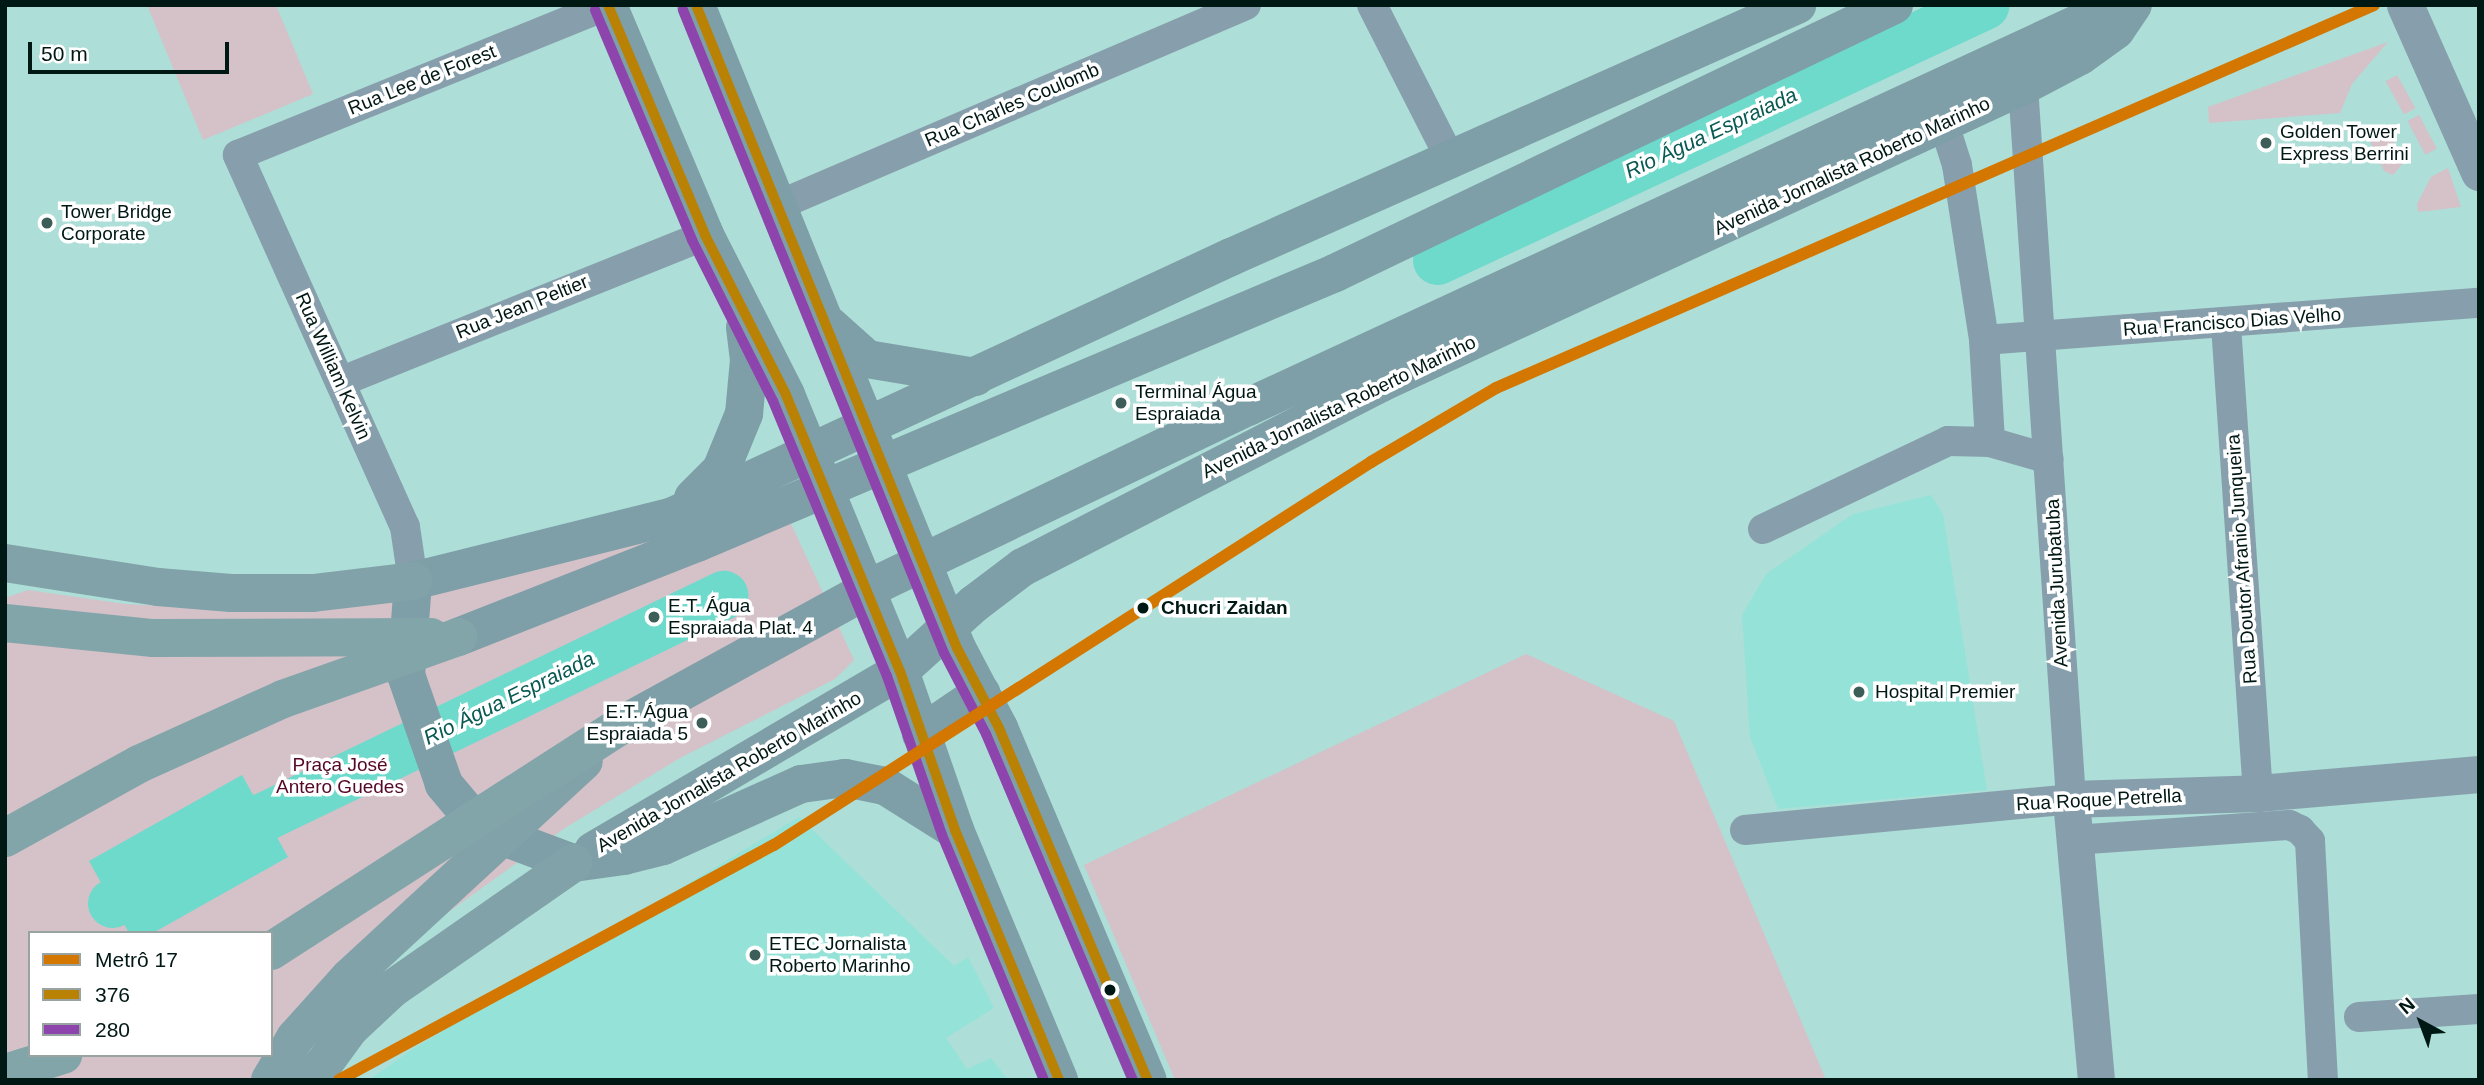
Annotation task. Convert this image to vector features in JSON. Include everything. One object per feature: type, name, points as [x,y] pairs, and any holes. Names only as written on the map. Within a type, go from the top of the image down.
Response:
[{"type":"highway","points":[[5,563],[158,587],[231,593],[313,593],[413,581]]},
{"type":"highway","points":[[5,623],[153,638],[458,637]]},
{"type":"highway","points":[[5,838],[139,764],[283,699],[458,637]]},
{"type":"highway","points":[[273,950],[627,722]]},
{"type":"highway","points":[[270,1080],[295,1038],[350,977],[627,722]]},
{"type":"highway","points":[[312,1080],[350,1028],[392,989],[573,863]]},
{"type":"highway","points":[[5,1073],[57,1057]]},
{"type":"main road","points":[[607,5],[705,235],[786,395],[807,453],[900,671],[955,830],[1059,1080]]},
{"type":"main road","points":[[696,5],[948,626],[999,728],[1148,1080]]},
{"type":"main road","points":[[955,830],[885,786],[845,778],[801,784],[663,846],[573,863],[495,834],[468,813],[443,784],[406,675],[413,581],[673,516],[1450,158],[1797,5]]},
{"type":"main road","points":[[458,637],[710,538],[1335,273],[1894,5]]},
{"type":"main road","points":[[627,722],[894,576],[1248,407],[2019,70],[2118,5]]},
{"type":"main road","name":"Avenida Jornalista Roberto Marinho","points":[[573,863],[900,671],[948,626],[1023,567],[1381,383],[1944,124],[2019,70],[2089,50],[2116,30],[2133,5]]},
{"type":"main road","points":[[819,309],[845,343],[867,359],[976,377]]},
{"type":"main road","points":[[673,516],[721,470],[744,414],[749,360],[744,314]]},
{"type":"main road","points":[[999,728],[984,667],[984,624],[1003,589],[1023,567]]},
{"type":"main road","points":[[921,734],[981,693]]},
{"type":"street","name":"Rua Lee de Forest","points":[[238,156],[607,5]]},
{"type":"street","name":"Rua Charles Coulomb","points":[[779,205],[1246,5]]},
{"type":"street","points":[[1372,5],[1450,158]]},
{"type":"street","points":[[2406,5],[2479,172]]},
{"type":"street","name":"Avenida Jurubatuba","points":[[2019,70],[2049,459],[2074,840],[2096,1080]]},
{"type":"street","points":[[1944,124],[1957,165],[1984,340],[1990,442]]},
{"type":"street","name":"Rua William Kelvin","points":[[238,156],[405,527],[413,581]]},
{"type":"street","name":"Rua Jean Peltier","points":[[340,382],[705,235]]},
{"type":"street","name":"Rua Francisco Dias Velho","points":[[1984,340],[2226,325],[2479,303]]},
{"type":"street","name":"Rua Doutor Afranio Junqueira","points":[[2226,325],[2259,793]]},
{"type":"street","points":[[1763,529],[1948,441],[1990,442],[2049,459]]},
{"type":"street","name":"Rua Roque Petrella","points":[[1745,830],[2071,799],[2259,793],[2470,771]]},
{"type":"street","points":[[2074,840],[2289,825],[2300,830],[2310,841],[2323,1080]]},
{"type":"street","points":[[2359,1017],[2479,1009]]},
{"type":"shaded area","name":"Hospital Premier","points":[[1931,495],[1943,514],[1987,790],[1778,809],[1750,737],[1742,615],[1766,574],[1853,514]]},
{"type":"shaded area","points":[[242,775],[288,857],[157,931],[128,931],[89,861]]},
{"type":"shaded area","name":"ETEC Jornalista Roberto Marinho","points":[[799,817],[954,966],[968,957],[994,1008],[946,1038],[967,1069],[991,1058],[1008,1080],[369,1080],[411,1050]]},
{"type":"green space","points":[[147,5],[276,5],[313,94],[203,140]]},
{"type":"green space","points":[[2388,42],[2352,84],[2340,113],[2209,123],[2208,107]]},
{"type":"green space","points":[[2397,75],[2415,108],[2404,115],[2386,81]]},
{"type":"green space","points":[[2419,115],[2437,149],[2425,155],[2408,121]]},
{"type":"green space","points":[[2387,128],[2403,163],[2393,175],[2384,171],[2368,137]]},
{"type":"green space","points":[[2448,168],[2461,207],[2418,212],[2417,204],[2431,177]]},
{"type":"green space","name":"Praça José Antero Guedes","points":[[764,465],[854,660],[835,679],[680,758],[565,828],[407,942],[281,1080],[5,1080],[5,598],[28,590],[125,604],[218,609],[444,582]]},
{"type":"green space","points":[[1526,654],[1674,721],[1826,1080],[1175,1080],[1084,865]]},
{"type":"waterway","name":"Rio Água Espraiada","points":[[1437,260],[1984,5]]},
{"type":"waterway","name":"Rio Água Espraiada","points":[[112,903],[265,816],[723,595]]},
{"type":"metro line","name":"17","points":[[339,1080],[774,845],[1371,462],[1496,388],[2374,5]]},
{"type":"transit line","name":"376","points":[[608,5],[705,235],[786,395],[900,671],[955,830],[1059,1080]]},
{"type":"transit line","name":"376","points":[[696,5],[957,648],[999,728],[1148,1080]]},
{"type":"transit line","name":"280","points":[[595,10],[692,240],[773,401],[887,676],[942,835],[1044,1080]]},
{"type":"transit line","name":"280","points":[[683,10],[944,653],[986,734],[1133,1080]]},
{"type":"place","name":"Golden Tower Express Berrini","points":[[2266,143]]},
{"type":"place","name":"Tower Bridge Corporate","points":[[47,223]]},
{"type":"place","name":"Terminal Água Espraiada","points":[[1121,403]]},
{"type":"place","name":"Chucri Zaidan","points":[[1143,608]]},
{"type":"place","name":"E.T. Água Espraiada Plat. 4","points":[[654,617]]},
{"type":"place","name":"Hospital Premier","points":[[1859,692]]},
{"type":"place","name":"E.T. Água Espraiada 5","points":[[702,723]]},
{"type":"place","name":"ETEC Jornalista Roberto Marinho","points":[[755,955]]}]
